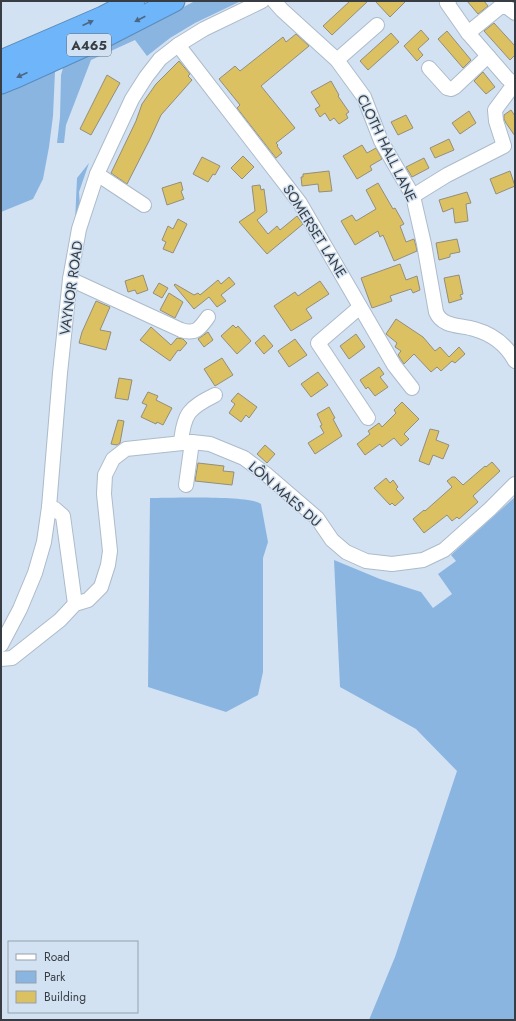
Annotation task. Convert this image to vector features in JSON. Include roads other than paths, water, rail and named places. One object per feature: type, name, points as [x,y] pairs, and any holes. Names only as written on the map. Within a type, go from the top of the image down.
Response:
[{"type":"highway","name":"A465","points":[[1,61],[134,1]]},
{"type":"highway","name":"A465","points":[[1,82],[16,77],[100,40],[174,1]]},
{"type":"street","name":"VAYNOR ROAD","points":[[1,645],[20,609],[35,573],[44,542],[49,507],[60,373],[70,279],[79,229],[97,174],[132,99],[160,59],[178,44],[204,29],[262,1]]},
{"type":"street","name":"CLOTH HALL LANE","points":[[274,1],[337,60],[364,97],[381,141],[412,196],[421,230],[436,312],[439,319],[444,322],[474,329],[490,335],[497,339],[508,350],[515,361]]},
{"type":"street","points":[[412,196],[447,175],[504,146],[496,121],[495,110],[515,83],[507,78],[468,33],[447,3],[449,1]]},
{"type":"street","points":[[468,33],[500,7],[507,7],[515,13]]},
{"type":"street","points":[[337,60],[377,25]]},
{"type":"street","name":"SOMERSET LANE","points":[[178,44],[300,203],[394,365],[412,388]]},
{"type":"street","points":[[429,68],[447,88],[451,89],[488,56]]},
{"type":"street","points":[[97,174],[144,205]]},
{"type":"street","points":[[70,279],[189,333],[200,329],[208,317]]},
{"type":"street","points":[[360,307],[318,343],[368,418]]},
{"type":"street","points":[[186,485],[187,442],[183,426],[187,413],[199,403],[215,395]]},
{"type":"street","name":"LÔN MAES DU","points":[[1,659],[12,658],[60,620],[74,604],[88,600],[101,587],[108,565],[110,551],[104,494],[105,475],[113,459],[126,449],[187,442],[210,444],[244,458],[267,474],[317,518],[332,540],[346,552],[366,561],[392,564],[423,560],[444,550],[490,509],[515,484]]},
{"type":"street","points":[[49,507],[55,509],[63,516],[74,604]]}]
